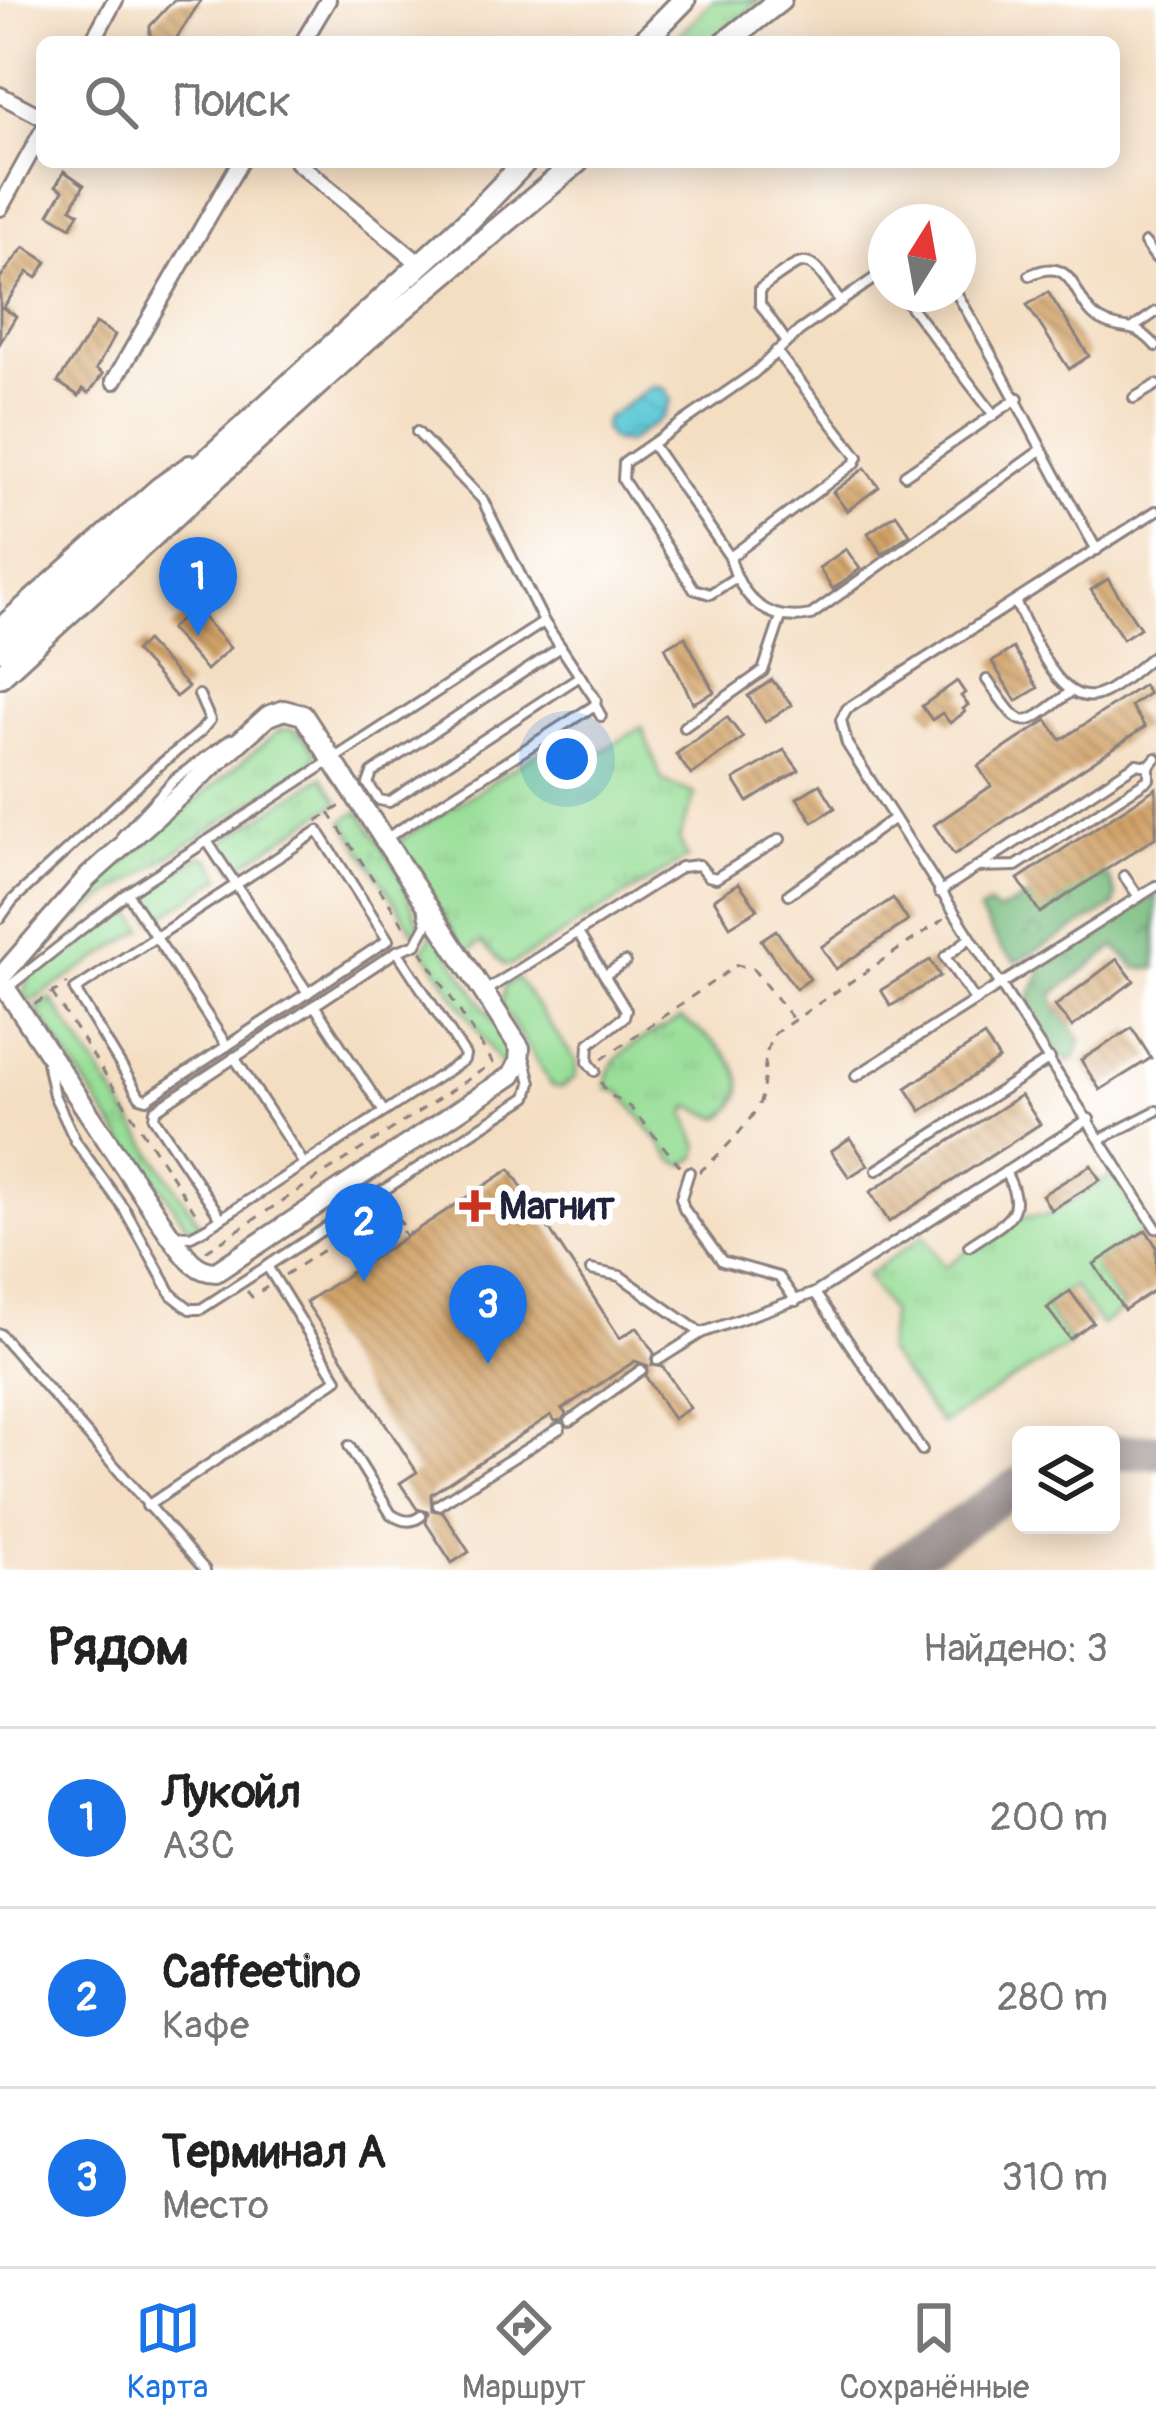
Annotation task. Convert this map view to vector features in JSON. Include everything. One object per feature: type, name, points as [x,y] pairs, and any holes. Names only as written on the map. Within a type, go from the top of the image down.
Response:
[{"type":"main road","points":[[649,36],[684,0]]},
{"type":"main road","points":[[734,36],[779,0]]},
{"type":"main road","points":[[0,650],[519,168]]},
{"type":"main road","points":[[0,676],[367,339],[570,168]]},
{"type":"street","points":[[95,36],[115,0]]},
{"type":"street","points":[[307,36],[328,0]]},
{"type":"street","points":[[0,95],[36,114]]},
{"type":"street","points":[[0,208],[36,143]]},
{"type":"street","points":[[114,381],[237,168]]},
{"type":"street","points":[[304,168],[420,264]]},
{"type":"street","points":[[0,628],[159,487],[243,428]]},
{"type":"street","points":[[284,710],[302,716],[332,760],[520,1048],[519,1062],[512,1075],[216,1272],[196,1267],[170,1234],[2,985],[88,878],[268,716],[284,710]]},
{"type":"lane","points":[[1145,243],[1156,259]]},
{"type":"lane","points":[[786,341],[760,304],[760,289],[798,262],[808,262],[817,265],[840,302]]},
{"type":"lane","points":[[1030,274],[1056,268],[1093,314],[1105,323],[1133,328],[1156,346]]},
{"type":"lane","points":[[735,578],[710,594],[694,589],[622,480],[624,463],[754,374],[786,341],[868,283]]},
{"type":"lane","points":[[915,312],[994,415]]},
{"type":"lane","points":[[968,312],[1097,550]]},
{"type":"lane","points":[[1133,328],[1156,312]]},
{"type":"lane","points":[[730,557],[855,464],[858,457],[776,350]]},
{"type":"lane","points":[[1134,398],[1156,385]]},
{"type":"lane","points":[[905,476],[1018,398]]},
{"type":"lane","points":[[417,432],[482,499],[544,622],[602,716]]},
{"type":"lane","points":[[652,444],[730,557],[735,578],[757,603],[781,617],[811,615],[1041,450]]},
{"type":"lane","points":[[1156,511],[847,709],[841,720],[842,734],[893,819],[1156,1228]]},
{"type":"lane","points":[[1015,602],[1069,693],[1083,698],[1102,694],[1156,654]]},
{"type":"lane","points":[[684,727],[763,671],[781,617]]},
{"type":"lane","points":[[2,985],[127,892],[544,622]]},
{"type":"lane","points":[[561,647],[372,773],[368,784],[379,800],[389,802],[580,676]]},
{"type":"lane","points":[[987,680],[1016,720],[1024,723],[1069,693]]},
{"type":"lane","points":[[0,918],[13,900],[200,732],[210,720],[200,695]]},
{"type":"lane","points":[[384,840],[595,705]]},
{"type":"lane","points":[[939,892],[975,867],[1136,764],[1153,762],[1149,779],[1016,866],[975,867]]},
{"type":"lane","points":[[789,894],[893,819]]},
{"type":"lane","points":[[320,833],[389,938],[147,1099],[140,1097],[74,993],[235,884],[320,833]]},
{"type":"lane","points":[[484,992],[681,867],[699,865],[716,878],[780,839]]},
{"type":"lane","points":[[207,841],[308,993]]},
{"type":"lane","points":[[1124,875],[1138,897]]},
{"type":"lane","points":[[856,1076],[1156,886]]},
{"type":"lane","points":[[127,892],[227,1046]]},
{"type":"lane","points":[[221,1218],[154,1114],[397,951],[416,944],[427,923],[422,899]]},
{"type":"lane","points":[[578,933],[626,1010],[624,1017],[589,1044],[588,1062],[595,1071]]},
{"type":"lane","points":[[970,938],[945,957],[975,1000]]},
{"type":"lane","points":[[170,1234],[191,1236],[466,1058],[397,951]]},
{"type":"lane","points":[[605,975],[625,962]]},
{"type":"lane","points":[[314,1005],[384,1112]]},
{"type":"lane","points":[[44,1048],[54,1095],[76,1142],[125,1210],[178,1304],[190,1309],[201,1309],[527,1097],[531,1083],[520,1048]]},
{"type":"lane","points":[[234,1057],[304,1164]]},
{"type":"lane","points":[[877,1170],[1050,1059]]},
{"type":"lane","points":[[1101,1139],[1156,1111]]},
{"type":"lane","points":[[658,1360],[701,1333],[815,1293],[1089,1120]]},
{"type":"lane","points":[[689,1172],[682,1198],[685,1209],[722,1261],[736,1268],[768,1271],[779,1277],[796,1301]]},
{"type":"lane","points":[[969,1246],[1014,1214],[1018,1199],[1005,1172]]},
{"type":"lane","points":[[147,1506],[337,1379],[266,1266]]},
{"type":"lane","points":[[591,1270],[620,1276],[701,1333]]},
{"type":"lane","points":[[815,1293],[922,1450]]},
{"type":"lane","points":[[0,1334],[205,1570]]},
{"type":"lane","points":[[570,1421],[641,1370]]},
{"type":"lane","points":[[438,1505],[560,1428]]},
{"type":"lane","points":[[350,1446],[391,1514],[415,1521],[422,1516]]},
{"type":"path","points":[[204,1252],[493,1063],[329,813]]},
{"type":"path","points":[[792,1018],[753,969],[737,965],[596,1063],[595,1071],[607,1093],[630,1107],[689,1172],[698,1173],[758,1106],[767,1044],[792,1018],[953,913]]},
{"type":"path","points":[[370,1219],[389,1248]]},
{"type":"green space","points":[[713,0],[760,0],[718,36],[679,36]]},
{"type":"green space","points":[[642,727],[662,781],[695,794],[679,839],[687,858],[511,965],[505,965],[481,942],[466,953],[399,846],[401,840],[575,729],[596,755]]},
{"type":"green space","points":[[292,729],[315,752],[313,762],[42,945],[37,942],[76,901],[280,730]]},
{"type":"green space","points":[[322,777],[339,802],[234,870],[222,852],[224,841]]},
{"type":"green space","points":[[359,811],[399,873],[421,928],[416,935],[343,821]]},
{"type":"green space","points":[[200,856],[210,859],[222,877],[154,922],[141,903],[146,891]]},
{"type":"green space","points":[[1100,873],[1109,877],[1116,896],[1114,906],[1016,962],[1001,948],[979,911],[989,905],[997,912]]},
{"type":"green space","points":[[1156,895],[1156,968],[1136,968],[1115,947],[1053,994],[1055,1006],[1081,1040],[1076,1057],[1069,1062],[1058,1056],[1027,1002],[1047,960]]},
{"type":"green space","points":[[118,910],[131,910],[144,929],[30,1002],[24,993],[27,979]]},
{"type":"green space","points":[[434,930],[516,1056],[506,1072],[424,950]]},
{"type":"green space","points":[[517,978],[577,1063],[575,1077],[561,1088],[552,1086],[501,1005],[505,986]]},
{"type":"green space","points":[[51,998],[200,1225],[196,1228],[187,1226],[151,1172],[132,1155],[36,1008]]},
{"type":"green space","points":[[681,1018],[722,1050],[739,1076],[741,1090],[721,1118],[689,1106],[686,1115],[699,1147],[697,1157],[685,1165],[673,1160],[621,1092],[607,1089],[613,1064],[622,1054]]},
{"type":"green space","points":[[1113,1175],[1146,1230],[1094,1264],[1123,1310],[1101,1325],[1073,1286],[1044,1306],[1071,1344],[941,1424],[886,1351],[891,1313],[866,1276],[924,1235],[944,1267],[1016,1218],[1048,1215]]},
{"type":"water","points":[[653,386],[665,389],[671,400],[663,417],[627,443],[612,441],[604,430],[605,419]]},
{"type":"building","points":[[174,0],[201,0],[178,36],[150,36],[150,26]]},
{"type":"building","points":[[64,171],[84,185],[71,208],[79,213],[71,227],[49,214],[63,190],[56,186]]},
{"type":"building","points":[[24,247],[47,262],[37,278],[28,272],[3,308],[16,316],[0,343],[0,278]]},
{"type":"building","points":[[1048,292],[1089,356],[1069,369],[1027,305]]},
{"type":"building","points":[[96,323],[115,335],[96,369],[103,374],[89,393],[83,389],[79,396],[58,382]]},
{"type":"building","points":[[865,468],[879,487],[847,511],[833,492]]},
{"type":"building","points":[[896,514],[910,534],[882,554],[868,533]]},
{"type":"building","points":[[846,549],[860,569],[833,589],[819,568]]},
{"type":"building","points":[[1108,579],[1140,628],[1123,639],[1091,590]]},
{"type":"building","points":[[194,607],[230,648],[206,670],[170,629]]},
{"type":"building","points":[[685,637],[714,692],[693,703],[665,647]]},
{"type":"building","points":[[146,641],[188,687],[176,697],[135,651]]},
{"type":"building","points":[[1013,648],[1038,688],[1016,701],[992,662]]},
{"type":"building","points":[[772,680],[792,705],[765,722],[748,696]]},
{"type":"building","points":[[957,681],[965,693],[961,696],[968,705],[965,712],[950,723],[942,713],[932,720],[922,706]]},
{"type":"building","points":[[1143,685],[1149,693],[1131,706],[1145,727],[954,855],[934,825],[991,786],[978,766],[1047,720],[1061,740]]},
{"type":"building","points":[[727,717],[743,738],[691,775],[676,754]]},
{"type":"building","points":[[784,750],[799,770],[748,802],[734,780]]},
{"type":"building","points":[[820,784],[835,808],[813,822],[797,798]]},
{"type":"building","points":[[1156,788],[1156,837],[1040,913],[1018,879]]},
{"type":"building","points":[[739,883],[758,909],[730,926],[714,899]]},
{"type":"building","points":[[893,898],[908,921],[836,969],[821,947]]},
{"type":"building","points":[[776,930],[810,979],[796,989],[761,940]]},
{"type":"building","points":[[1117,959],[1134,981],[1072,1027],[1055,1006]]},
{"type":"building","points":[[930,960],[940,976],[891,1006],[881,990]]},
{"type":"building","points":[[1132,1028],[1151,1058],[1100,1090],[1081,1060]]},
{"type":"building","points":[[984,1036],[999,1059],[921,1111],[906,1088]]},
{"type":"building","points":[[1021,1095],[1040,1124],[889,1222],[870,1192]]},
{"type":"building","points":[[850,1138],[868,1165],[849,1177],[831,1151]]},
{"type":"building","points":[[1091,1165],[1100,1180],[1051,1210],[1042,1195]]},
{"type":"building","points":[[510,1169],[620,1338],[637,1327],[654,1353],[652,1365],[663,1367],[690,1408],[673,1419],[646,1377],[648,1366],[635,1361],[562,1409],[566,1414],[562,1420],[555,1421],[551,1415],[431,1494],[432,1510],[443,1512],[469,1552],[452,1563],[426,1523],[428,1512],[417,1509],[400,1483],[417,1472],[306,1302]]},
{"type":"building","points":[[1146,1230],[1156,1246],[1156,1289],[1124,1310],[1094,1264]]},
{"type":"building","points":[[1070,1291],[1093,1322],[1070,1339],[1047,1308]]},
{"type":"taxiway","points":[[1120,1453],[1156,1451]]},
{"type":"taxiway","points":[[890,1570],[1012,1490]]},
{"type":"place","name":"Лукойл","points":[[198,636]]},
{"type":"place","name":"Магнит","points":[[475,1206]]},
{"type":"place","name":"Caffeetino","points":[[364,1282]]},
{"type":"place","name":"Терминал А","points":[[488,1364]]}]
